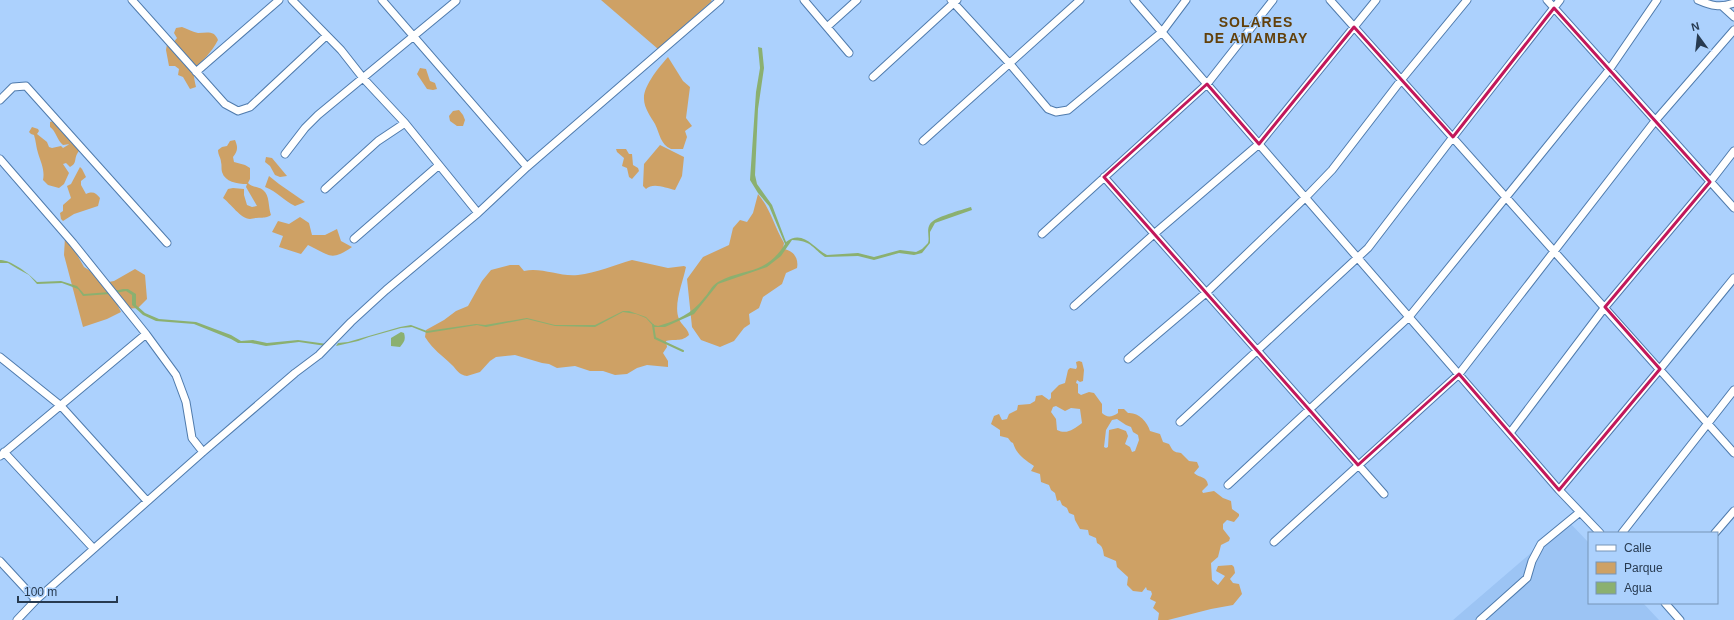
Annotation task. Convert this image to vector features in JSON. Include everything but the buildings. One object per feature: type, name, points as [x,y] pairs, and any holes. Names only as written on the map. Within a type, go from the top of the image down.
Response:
[{"type":"street","points":[[132,0],[224,104],[238,111],[250,107],[326,36]]},
{"type":"street","points":[[196,72],[279,0]]},
{"type":"street","points":[[292,0],[341,50],[363,78],[405,123],[478,213]]},
{"type":"street","points":[[382,0],[527,167]]},
{"type":"street","points":[[17,620],[36,600],[147,501],[334,341],[351,322],[386,290],[478,213],[527,167],[720,0]]},
{"type":"street","points":[[804,0],[849,53]]},
{"type":"street","points":[[827,27],[857,0]]},
{"type":"street","points":[[923,141],[1080,0]]},
{"type":"street","points":[[1134,0],[1559,490],[1599,532]]},
{"type":"street","points":[[873,77],[954,1],[1048,109],[1056,112],[1068,110],[1162,32],[1186,0]]},
{"type":"street","points":[[1042,234],[1207,84],[1273,0]]},
{"type":"street","points":[[1330,0],[1734,453]]},
{"type":"street","points":[[1074,306],[1154,234],[1259,144],[1376,0]]},
{"type":"street","points":[[1128,359],[1206,293],[1332,170],[1402,79],[1467,0]]},
{"type":"street","points":[[1546,0],[1734,208]]},
{"type":"street","points":[[1180,422],[1368,248],[1560,0]]},
{"type":"street","points":[[1228,485],[1409,317],[1609,70],[1657,0]]},
{"type":"street","points":[[1698,0],[1711,6],[1723,7],[1734,3]]},
{"type":"street","points":[[285,154],[305,128],[318,115],[456,2]]},
{"type":"street","points":[[1723,7],[1734,17]]},
{"type":"street","points":[[1274,542],[1459,374],[1655,121],[1734,30]]},
{"type":"street","points":[[0,100],[13,87],[26,86],[167,243]]},
{"type":"street","points":[[325,189],[378,141],[405,123]]},
{"type":"street","points":[[1510,433],[1605,307],[1710,182],[1734,151]]},
{"type":"street","points":[[0,160],[42,206],[146,334],[176,376],[186,402],[192,438],[203,452]]},
{"type":"street","points":[[354,239],[439,165]]},
{"type":"street","points":[[1104,177],[1384,494]]},
{"type":"street","points":[[1559,490],[1734,278]]},
{"type":"street","points":[[94,548],[2,454],[146,334]]},
{"type":"street","points":[[0,357],[61,406],[147,501]]},
{"type":"street","points":[[1623,532],[1734,390]]},
{"type":"street","points":[[1716,532],[1734,511]]},
{"type":"street","points":[[1480,620],[1527,578],[1532,561],[1541,544],[1580,512]]},
{"type":"street","points":[[0,561],[36,600]]},
{"type":"street","points":[[1666,604],[1680,620]]},
{"type":"highlighted area","points":[[1554,8],[1710,182],[1605,307],[1660,369],[1559,490],[1459,374],[1358,465],[1104,177],[1207,84],[1259,144],[1354,27],[1453,137]]},
{"type":"shaded area","points":[[1568,521],[1588,542],[1588,604],[1644,604],[1659,620],[1453,620]]},
{"type":"green space","points":[[601,0],[711,0],[712,1],[658,49]]},
{"type":"green space","points":[[182,27],[198,33],[212,33],[218,40],[195,69],[194,75],[196,87],[190,89],[183,77],[178,75],[179,69],[175,66],[169,66],[166,50],[167,44],[173,43],[177,38],[174,33],[176,28]]},
{"type":"green space","points":[[668,57],[683,81],[690,87],[686,118],[692,126],[685,131],[687,137],[683,149],[671,149],[667,147],[646,109],[644,102],[644,94],[649,82]]},
{"type":"green space","points":[[420,68],[426,69],[430,81],[435,83],[437,89],[427,89],[417,74]]},
{"type":"green space","points":[[459,110],[465,120],[463,126],[457,126],[450,121],[449,116],[453,111]]},
{"type":"green space","points":[[53,121],[74,139],[70,144],[63,145],[61,143],[50,127],[50,122]]},
{"type":"green space","points":[[32,127],[38,129],[39,131],[37,134],[47,142],[49,147],[52,148],[61,146],[63,148],[73,142],[80,149],[72,166],[70,167],[66,163],[63,164],[69,173],[64,184],[59,188],[48,185],[43,180],[43,170],[37,151],[35,137],[29,132]]},
{"type":"green space","points":[[235,140],[237,149],[233,157],[234,162],[250,168],[250,179],[248,183],[261,189],[267,195],[271,215],[269,216],[251,219],[247,218],[239,214],[223,198],[228,189],[244,189],[247,205],[252,207],[257,206],[246,187],[247,184],[235,183],[226,178],[222,172],[218,150],[227,146],[230,141]]},
{"type":"green space","points":[[660,145],[684,157],[682,176],[675,190],[656,186],[646,189],[643,186],[644,164]]},
{"type":"green space","points":[[616,149],[626,149],[629,154],[632,154],[633,165],[638,168],[639,171],[632,179],[629,177],[627,168],[622,166],[624,158],[617,152]]},
{"type":"green space","points":[[266,157],[272,158],[287,176],[280,177],[275,175],[270,166],[265,162]]},
{"type":"green space","points":[[80,167],[86,177],[81,181],[81,185],[86,194],[94,193],[100,198],[98,206],[74,214],[63,221],[60,213],[63,211],[63,205],[71,198],[67,186],[71,184]]},
{"type":"green space","points":[[269,176],[305,202],[295,206],[265,187]]},
{"type":"green space","points":[[758,194],[766,206],[784,243],[783,249],[790,251],[796,258],[797,268],[786,273],[782,284],[763,297],[759,308],[749,314],[750,324],[744,328],[734,341],[720,347],[701,340],[692,327],[687,279],[703,257],[729,245],[733,228],[740,220],[747,222],[753,213]]},
{"type":"green space","points":[[300,217],[309,223],[312,235],[325,235],[337,229],[341,241],[352,247],[345,252],[334,256],[326,254],[308,245],[301,254],[279,247],[283,236],[272,232],[278,221],[289,224]]},
{"type":"green space","points":[[65,237],[84,267],[95,274],[103,283],[114,281],[135,269],[145,275],[147,299],[138,308],[125,309],[116,302],[121,312],[107,319],[83,327],[64,255]]},
{"type":"green space","points":[[632,260],[668,268],[686,267],[679,293],[677,313],[681,323],[689,335],[680,340],[666,341],[667,347],[663,353],[668,361],[668,367],[647,365],[637,368],[627,374],[615,375],[603,371],[590,371],[575,366],[557,368],[549,364],[515,355],[496,357],[480,372],[467,376],[458,372],[428,342],[425,337],[426,330],[456,311],[468,306],[482,281],[491,270],[510,265],[519,265],[524,271],[537,270],[564,275],[578,275],[598,271]]},
{"type":"green space","points":[[1076,362],[1082,362],[1084,370],[1083,381],[1080,382],[1077,380],[1076,383],[1078,384],[1078,393],[1081,395],[1089,392],[1094,393],[1102,404],[1102,413],[1106,416],[1112,416],[1118,413],[1118,409],[1124,409],[1128,413],[1135,414],[1142,418],[1149,427],[1150,431],[1160,434],[1163,442],[1169,444],[1174,451],[1181,453],[1189,461],[1197,462],[1199,467],[1194,473],[1206,480],[1208,485],[1202,491],[1203,493],[1214,491],[1223,498],[1231,501],[1232,509],[1239,514],[1239,516],[1234,522],[1227,520],[1223,524],[1223,529],[1230,538],[1229,541],[1221,545],[1218,557],[1211,563],[1212,580],[1218,585],[1225,576],[1216,571],[1218,566],[1232,565],[1234,567],[1235,573],[1230,579],[1233,583],[1239,584],[1242,594],[1233,605],[1168,620],[1158,620],[1159,613],[1153,608],[1156,602],[1150,599],[1152,594],[1151,591],[1147,590],[1146,587],[1142,592],[1133,591],[1127,585],[1128,577],[1117,567],[1116,561],[1104,556],[1102,548],[1097,543],[1096,538],[1089,535],[1088,530],[1080,529],[1074,515],[1069,513],[1067,508],[1062,505],[1060,500],[1057,501],[1055,493],[1051,490],[1049,485],[1041,482],[1040,474],[1031,471],[1034,466],[1019,454],[1013,443],[1008,438],[1000,436],[1000,430],[991,424],[994,416],[999,414],[1002,420],[1007,419],[1009,414],[1017,410],[1018,405],[1030,404],[1035,401],[1036,396],[1042,395],[1049,400],[1051,398],[1051,393],[1059,385],[1065,383],[1068,370],[1070,368],[1076,369]],"holes":[[[1056,406],[1065,411],[1071,408],[1080,409],[1082,423],[1067,432],[1057,430],[1056,419],[1051,412],[1053,407]],[[1117,419],[1131,427],[1133,432],[1138,435],[1139,440],[1135,451],[1132,452],[1130,447],[1125,444],[1128,436],[1126,431],[1118,428],[1109,430],[1108,447],[1104,447],[1106,430],[1112,420]]]},
{"type":"water","points":[[758,47],[762,48],[764,68],[758,109],[755,175],[757,184],[772,205],[786,242],[792,239],[803,239],[827,255],[858,253],[874,257],[900,250],[916,252],[928,243],[928,229],[933,221],[942,216],[971,207],[972,210],[935,223],[930,232],[930,243],[922,253],[914,255],[899,253],[874,260],[858,256],[825,257],[808,243],[792,240],[781,256],[767,267],[718,284],[694,314],[665,327],[654,327],[646,318],[636,314],[623,312],[595,327],[555,326],[527,319],[486,327],[477,325],[427,333],[412,327],[401,328],[336,346],[338,343],[348,342],[411,325],[427,331],[476,324],[485,325],[527,318],[555,325],[595,325],[623,311],[629,311],[646,317],[654,325],[658,326],[678,319],[695,308],[718,282],[728,277],[762,266],[770,261],[785,244],[769,206],[758,193],[750,180],[756,92],[760,68]]},
{"type":"water","points":[[0,260],[9,262],[30,275],[37,282],[61,281],[77,286],[84,294],[110,292],[110,294],[83,296],[78,289],[62,283],[37,284],[29,275],[8,263],[0,263]]},
{"type":"water","points":[[128,289],[136,294],[136,305],[145,313],[159,319],[196,322],[231,335],[241,341],[253,340],[267,343],[298,340],[327,344],[326,346],[299,342],[266,346],[251,343],[238,343],[194,324],[156,321],[143,315],[132,305],[132,295],[126,291],[115,293],[114,291]]},
{"type":"water","points":[[401,332],[405,335],[403,344],[400,347],[391,346],[391,338]]},
{"type":"waterway","points":[[653,325],[655,338],[683,351]]},
{"type":"district","name":"SOLARES DE AMAMBAY","points":[[1256,30]]}]
